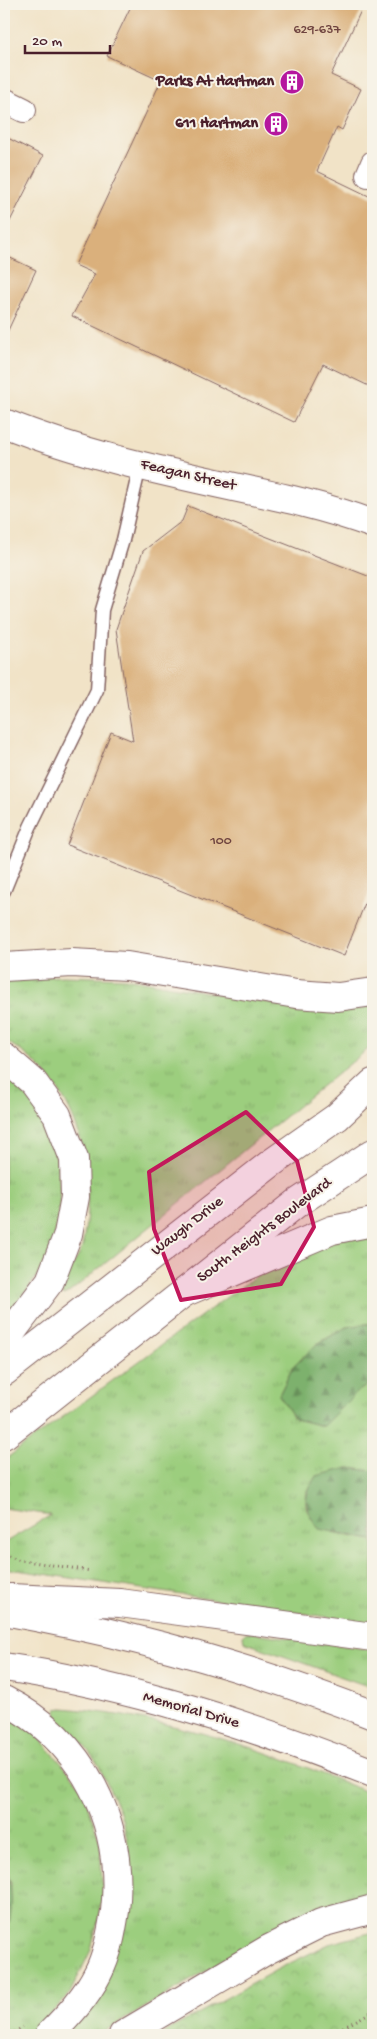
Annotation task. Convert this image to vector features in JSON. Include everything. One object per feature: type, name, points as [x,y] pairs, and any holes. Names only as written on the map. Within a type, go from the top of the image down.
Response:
[{"type":"main road","name":"Feagan Street","points":[[4,423],[46,440],[140,466],[285,498],[348,515],[373,524]]},
{"type":"main road","points":[[4,963],[72,963],[127,966],[296,994],[338,997],[373,992]]},
{"type":"main road","points":[[4,1057],[33,1082],[57,1115],[74,1159],[75,1197],[68,1234],[50,1281],[4,1342]]},
{"type":"main road","name":"Waugh Drive","points":[[4,1372],[270,1164],[337,1117],[373,1083]]},
{"type":"main road","points":[[337,1117],[373,1099]]},
{"type":"main road","name":"South Heights Boulevard","points":[[183,1294],[297,1203],[373,1153]]},
{"type":"main road","points":[[4,1435],[183,1294],[332,1230],[373,1222]]},
{"type":"main road","points":[[4,1598],[120,1603],[373,1637]]},
{"type":"main road","points":[[4,1611],[194,1654],[308,1689],[373,1715]]},
{"type":"main road","name":"Memorial Drive","points":[[4,1667],[41,1673],[181,1706],[288,1740],[373,1773]]},
{"type":"main road","points":[[4,1700],[22,1709],[59,1739],[85,1772],[102,1805],[114,1846],[118,1887],[112,1931],[99,1972],[76,2008],[37,2030]]},
{"type":"main road","points":[[123,2035],[276,1945],[321,1923],[373,1909]]},
{"type":"lane","points":[[4,892],[30,827],[97,690],[102,610],[123,540],[140,466]]},
{"type":"path","points":[[330,2035],[373,2011]]},
{"type":"path","points":[[10,2035],[37,2030]]},
{"type":"highlighted area","points":[[246,1112],[297,1161],[314,1227],[281,1284],[181,1300],[154,1229],[149,1172]]},
{"type":"green space","points":[[63,976],[125,978],[310,1010],[338,1012],[373,1006],[373,1045],[70,1292],[63,1295],[62,1286],[64,1279],[82,1247],[87,1217],[88,1187],[85,1158],[78,1130],[66,1103],[50,1079],[30,1058],[4,1040],[4,979]]},
{"type":"green space","points":[[4,1074],[32,1103],[45,1124],[57,1163],[59,1206],[57,1227],[44,1264],[26,1292],[4,1319]]},
{"type":"green space","points":[[373,1233],[373,1323],[347,1327],[317,1344],[293,1367],[279,1395],[295,1419],[323,1426],[355,1394],[373,1382],[373,1471],[348,1468],[307,1490],[306,1506],[316,1523],[324,1528],[344,1535],[373,1540],[373,1624],[4,1568],[4,1543],[51,1515],[4,1508],[4,1460],[268,1267],[312,1244]]},
{"type":"green space","points":[[373,1323],[373,1382],[357,1392],[323,1426],[295,1419],[279,1395],[293,1367],[317,1344],[347,1327]]},
{"type":"green space","points":[[348,1468],[373,1471],[373,1540],[319,1529],[310,1515],[307,1503],[308,1490],[316,1476]]},
{"type":"green space","points":[[247,1632],[373,1650],[373,1688],[244,1642],[243,1635]]},
{"type":"green space","points":[[63,1708],[104,1713],[183,1728],[298,1764],[373,1795],[373,1895],[326,1907],[279,1928],[98,2035],[67,2035],[128,1874],[128,1842],[120,1812],[98,1764],[80,1740],[56,1716],[57,1709]]},
{"type":"green space","points":[[4,1712],[35,1733],[82,1787],[100,1842],[103,1900],[91,1950],[70,1993],[31,2035],[4,2035],[4,1939],[9,1923],[11,1883],[4,1864]]},
{"type":"green space","points":[[4,1864],[10,1882],[12,1902],[10,1921],[4,1939]]},
{"type":"green space","points":[[373,1932],[373,2035],[160,2035],[278,1969],[329,1944]]},
{"type":"building","points":[[132,4],[364,4],[331,75],[361,89],[342,130],[337,127],[317,171],[373,198],[373,388],[323,364],[294,422],[72,316],[95,274],[75,265],[161,81],[107,56]]},
{"type":"building","points":[[4,136],[43,156],[4,233]]},
{"type":"building","points":[[4,255],[36,270],[4,339]]},
{"type":"building","points":[[188,506],[373,578],[373,883],[344,956],[67,845],[111,732],[133,741],[116,629],[143,551],[182,521]]},
{"type":"place","name":"Parks At Hartman","points":[[292,82]]},
{"type":"place","name":"611 Hartman","points":[[276,124]]}]
